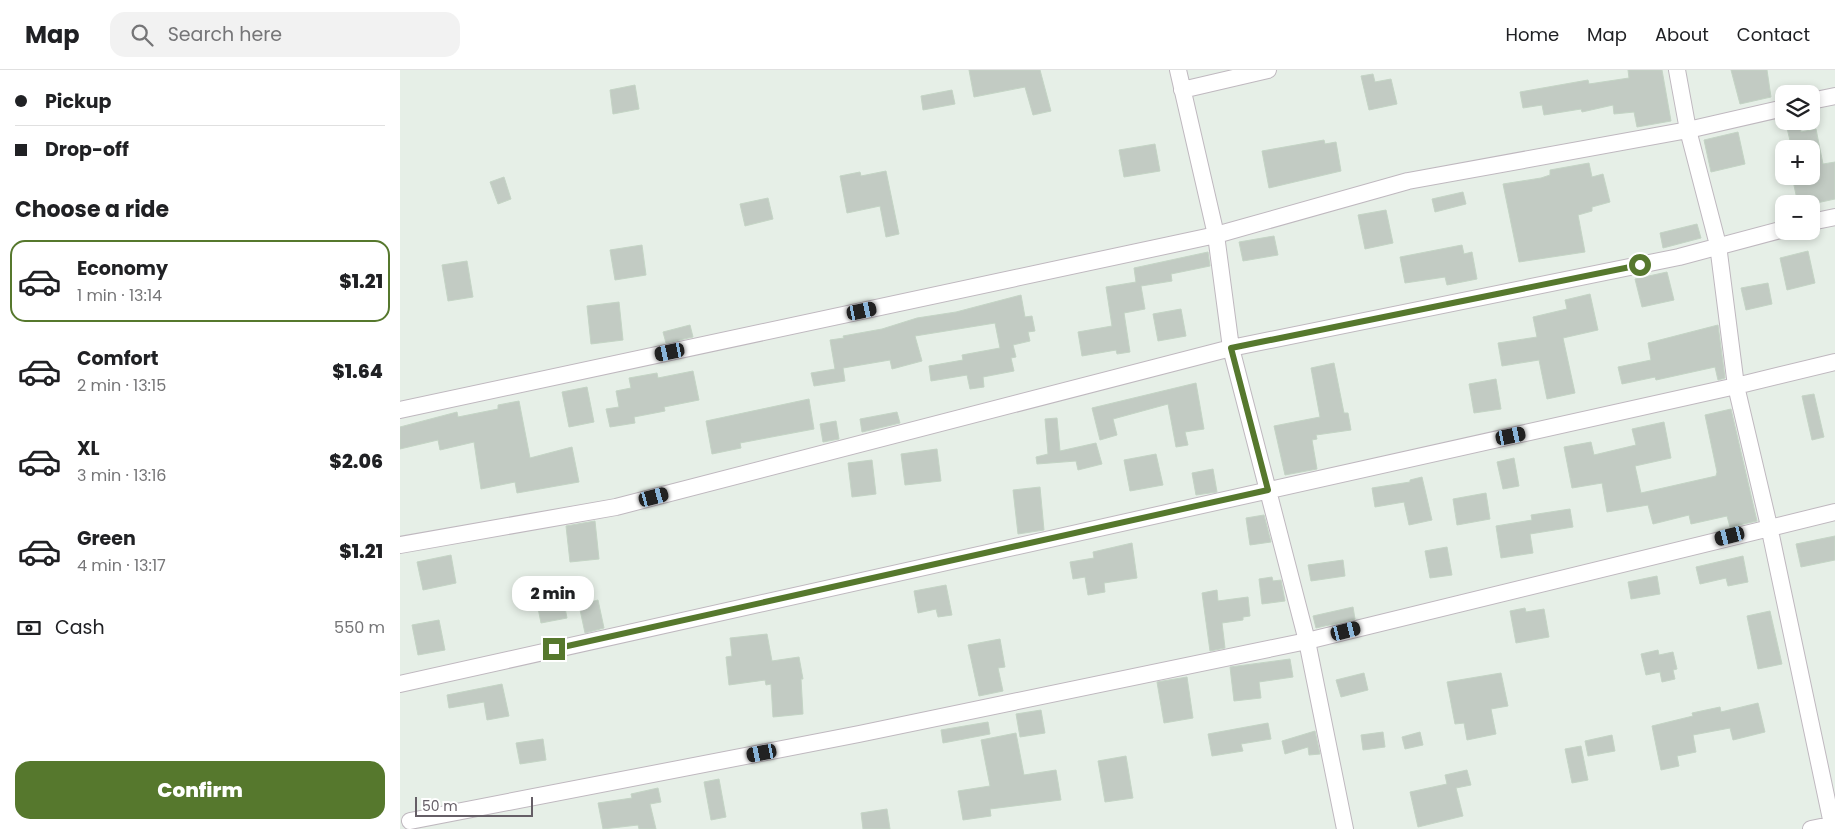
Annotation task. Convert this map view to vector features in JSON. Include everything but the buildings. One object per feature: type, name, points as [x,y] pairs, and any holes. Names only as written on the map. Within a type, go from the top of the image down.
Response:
[{"type":"street","points":[[1178,70],[1216,235],[1231,348],[1307,641],[1346,829]]},
{"type":"street","points":[[1182,90],[1268,70]]},
{"type":"street","points":[[1677,70],[1688,130],[1718,245],[1736,386],[1769,526],[1833,824],[1811,829]]},
{"type":"street","points":[[1820,99],[1835,96]]},
{"type":"street","points":[[400,410],[1216,235],[1408,181],[1688,130],[1775,110]]},
{"type":"street","points":[[1820,220],[1835,217]]},
{"type":"street","points":[[400,545],[616,507],[1231,348],[1679,257],[1775,231]]},
{"type":"street","points":[[400,684],[1736,386],[1835,362]]},
{"type":"street","points":[[410,821],[859,734],[1307,641],[1769,526],[1835,512]]},
{"type":"route","points":[[554,649],[1268,490],[1231,348],[1640,265]]}]
